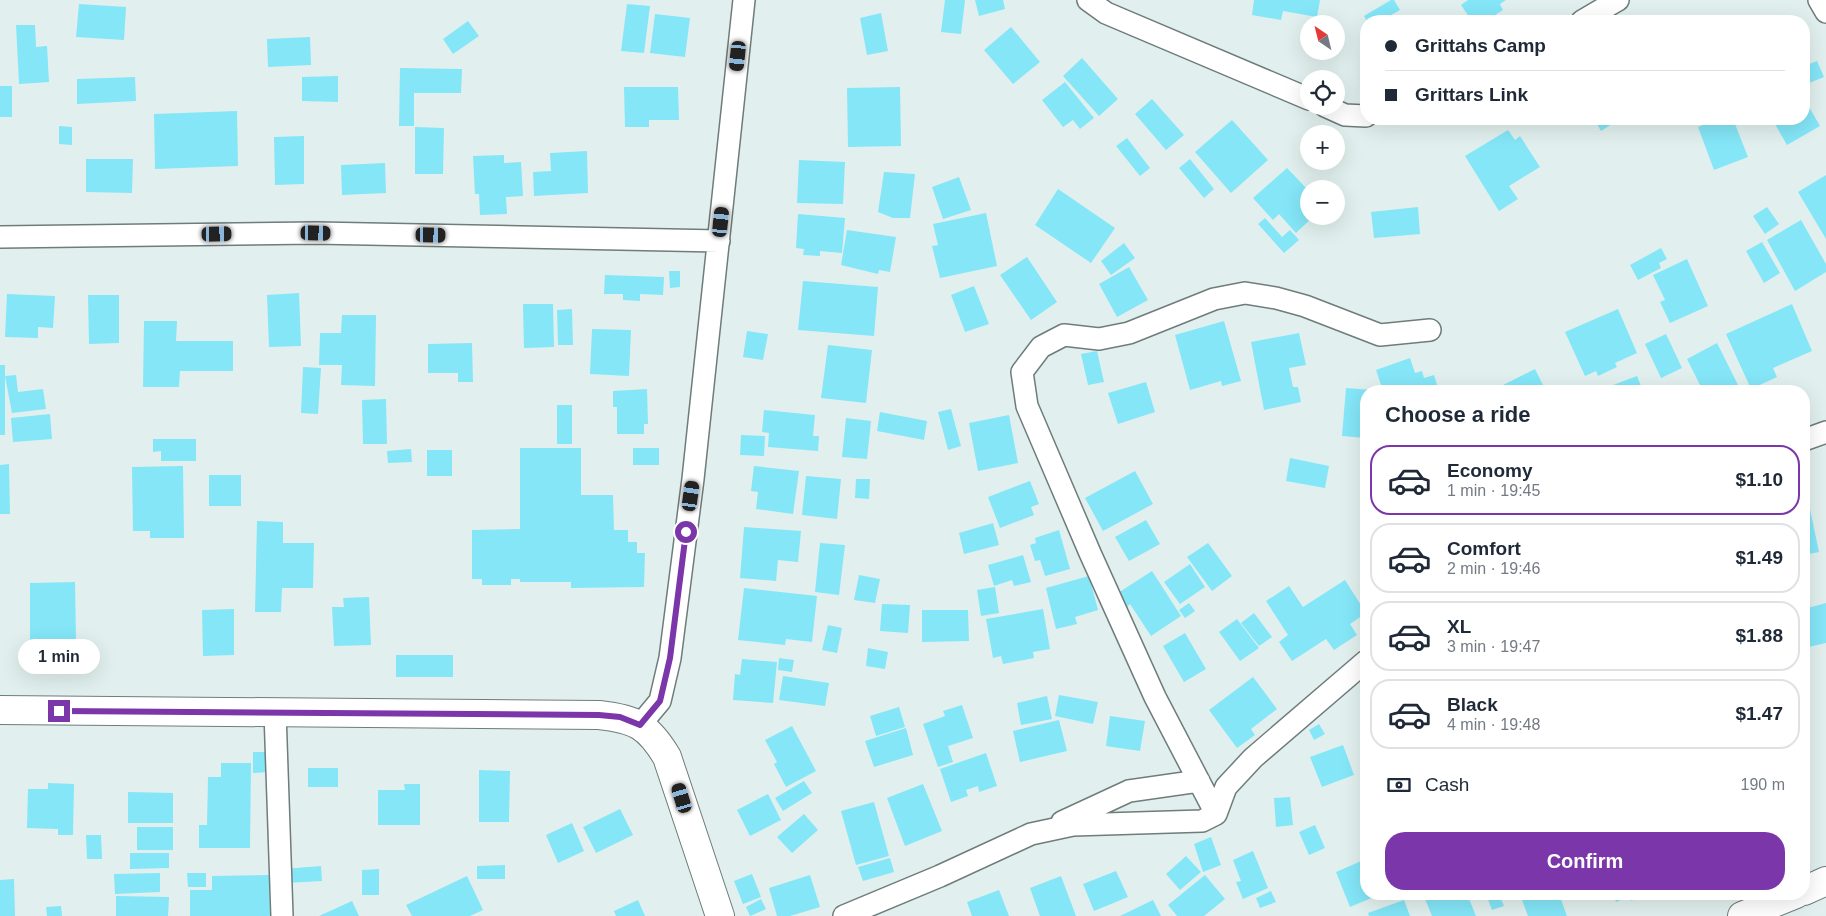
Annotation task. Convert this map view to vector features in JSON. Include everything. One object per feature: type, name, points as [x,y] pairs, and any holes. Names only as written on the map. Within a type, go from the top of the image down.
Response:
[{"type":"street","points":[[640,725],[660,701],[670,658],[694,479],[744,0]]},
{"type":"street","points":[[1088,0],[1106,13],[1300,96]]},
{"type":"street","points":[[1592,15],[1618,0]]},
{"type":"street","points":[[1819,0],[1826,12]]},
{"type":"street","points":[[1345,115],[1360,116]]},
{"type":"street","points":[[0,237],[316,233],[719,241]]},
{"type":"street","points":[[1216,814],[1155,697],[1090,553],[1027,406],[1022,372],[1041,347],[1064,335],[1098,339],[1130,333],[1214,299],[1245,293],[1276,298],[1305,306],[1380,335],[1430,330]]},
{"type":"street","points":[[1810,438],[1826,432]]},
{"type":"street","points":[[844,916],[940,876],[1031,834],[1073,825],[1202,821],[1216,814],[1226,787],[1253,758],[1360,666]]},
{"type":"street","points":[[0,710],[599,715],[620,717],[640,725],[655,737],[667,757],[720,916]]},
{"type":"street","points":[[275,712],[282,916]]},
{"type":"street","points":[[1040,832],[1128,791],[1199,781]]},
{"type":"street","points":[[1810,888],[1826,881]]},
{"type":"street","points":[[1742,916],[1781,900]]},
{"type":"building","points":[[945,0],[965,0],[961,34],[941,32]]},
{"type":"building","points":[[975,0],[1003,0],[1005,9],[979,16]]},
{"type":"building","points":[[1254,0],[1320,0],[1317,15],[1283,11],[1281,20],[1252,15]]},
{"type":"building","points":[[1391,0],[1394,0],[1400,10],[1391,15],[1366,15]]},
{"type":"building","points":[[1468,0],[1506,0],[1500,4],[1503,10],[1495,15],[1468,15],[1461,5]]},
{"type":"building","points":[[79,4],[126,7],[124,40],[76,37]]},
{"type":"building","points":[[627,4],[650,6],[644,53],[621,51]]},
{"type":"building","points":[[881,13],[888,51],[867,55],[860,18]]},
{"type":"building","points":[[655,14],[690,18],[685,57],[650,53]]},
{"type":"building","points":[[468,21],[479,36],[453,54],[443,39]]},
{"type":"building","points":[[16,25],[35,25],[36,47],[47,46],[49,82],[19,84]]},
{"type":"building","points":[[1011,27],[1040,62],[1013,84],[984,50]]},
{"type":"building","points":[[310,37],[311,65],[268,67],[267,39]]},
{"type":"building","points":[[1082,58],[1118,99],[1099,116],[1063,76]]},
{"type":"building","points":[[1817,61],[1824,77],[1810,83],[1810,64]]},
{"type":"building","points":[[400,68],[462,69],[461,93],[414,93],[414,126],[399,126]]},
{"type":"building","points":[[338,76],[338,102],[302,101],[302,77]]},
{"type":"building","points":[[135,77],[136,101],[77,104],[77,79]]},
{"type":"building","points":[[1065,82],[1094,118],[1080,129],[1073,120],[1063,127],[1042,100]]},
{"type":"building","points":[[0,86],[12,86],[12,117],[0,117]]},
{"type":"building","points":[[624,87],[678,87],[679,120],[649,120],[649,127],[625,127]]},
{"type":"building","points":[[900,87],[901,146],[848,147],[847,88]]},
{"type":"building","points":[[1152,99],[1184,135],[1166,150],[1135,114]]},
{"type":"building","points":[[1810,108],[1820,126],[1787,145],[1775,125],[1810,125]]},
{"type":"building","points":[[237,111],[238,166],[155,169],[154,114]]},
{"type":"building","points":[[1232,120],[1268,160],[1231,193],[1195,152]]},
{"type":"building","points":[[1598,125],[1610,125],[1601,131]]},
{"type":"building","points":[[1703,125],[1735,125],[1748,157],[1714,170],[1698,127]]},
{"type":"building","points":[[59,126],[72,127],[72,145],[59,144]]},
{"type":"building","points":[[415,127],[444,128],[443,174],[415,174]]},
{"type":"building","points":[[1508,130],[1515,140],[1520,136],[1540,167],[1509,186],[1518,199],[1499,211],[1465,156]]},
{"type":"building","points":[[304,136],[304,184],[275,185],[274,137]]},
{"type":"building","points":[[1127,138],[1150,168],[1140,176],[1116,146]]},
{"type":"building","points":[[587,151],[588,193],[534,196],[533,172],[551,171],[550,153]]},
{"type":"building","points":[[504,155],[504,163],[521,162],[523,196],[506,197],[507,214],[480,215],[479,194],[475,194],[473,156]]},
{"type":"building","points":[[86,159],[133,159],[132,193],[86,192]]},
{"type":"building","points":[[1190,159],[1214,189],[1204,198],[1179,168]]},
{"type":"building","points":[[799,160],[845,162],[843,204],[797,203]]},
{"type":"building","points":[[385,163],[386,193],[342,195],[341,165]]},
{"type":"building","points":[[1287,168],[1300,182],[1300,225],[1304,225],[1296,233],[1279,214],[1273,220],[1253,198]]},
{"type":"building","points":[[884,172],[915,174],[910,218],[893,218],[878,212]]},
{"type":"building","points":[[1826,175],[1826,239],[1798,192]]},
{"type":"building","points":[[959,177],[971,210],[943,219],[932,187]]},
{"type":"building","points":[[1058,189],[1115,228],[1091,263],[1035,225]]},
{"type":"building","points":[[1418,207],[1420,234],[1374,238],[1371,212]]},
{"type":"building","points":[[1767,207],[1779,224],[1765,234],[1753,216]]},
{"type":"building","points":[[986,213],[997,266],[940,278],[932,246],[938,245],[933,224]]},
{"type":"building","points":[[798,214],[845,218],[842,253],[820,251],[820,256],[803,255],[804,249],[796,248]]},
{"type":"building","points":[[1265,218],[1282,237],[1290,230],[1299,240],[1284,253],[1258,224]]},
{"type":"building","points":[[1801,220],[1826,264],[1826,272],[1795,291],[1767,240]]},
{"type":"building","points":[[847,230],[896,237],[890,272],[879,270],[878,274],[841,265]]},
{"type":"building","points":[[1762,242],[1780,273],[1764,283],[1746,251]]},
{"type":"building","points":[[1124,243],[1135,258],[1111,275],[1101,261]]},
{"type":"building","points":[[1661,248],[1667,259],[1659,263],[1661,268],[1638,280],[1630,265]]},
{"type":"building","points":[[1027,257],[1057,302],[1031,320],[1000,275]]},
{"type":"building","points":[[1687,259],[1708,306],[1670,323],[1660,302],[1665,300],[1653,275]]},
{"type":"building","points":[[1129,267],[1148,300],[1117,317],[1099,284]]},
{"type":"building","points":[[669,271],[680,271],[680,287],[670,288]]},
{"type":"building","points":[[605,275],[664,277],[663,295],[640,294],[640,301],[623,300],[623,294],[604,294]]},
{"type":"building","points":[[803,281],[878,287],[874,336],[798,330]]},
{"type":"building","points":[[974,286],[989,324],[965,332],[951,295]]},
{"type":"building","points":[[299,293],[301,346],[269,347],[267,295]]},
{"type":"building","points":[[7,294],[55,296],[53,328],[38,327],[38,338],[5,337]]},
{"type":"building","points":[[88,295],[119,295],[119,343],[89,344]]},
{"type":"building","points":[[523,304],[553,304],[554,347],[524,348]]},
{"type":"building","points":[[1792,304],[1812,351],[1773,368],[1777,377],[1760,385],[1749,385],[1726,334]]},
{"type":"building","points":[[572,309],[573,345],[558,345],[557,310]]},
{"type":"building","points":[[1618,309],[1637,353],[1615,363],[1617,367],[1598,376],[1596,371],[1585,376],[1565,332]]},
{"type":"building","points":[[342,315],[376,315],[375,386],[341,385],[342,365],[319,365],[320,333],[341,333]]},
{"type":"building","points":[[144,321],[177,321],[176,341],[233,341],[233,371],[180,371],[179,387],[143,387]]},
{"type":"building","points":[[1224,321],[1241,381],[1222,386],[1221,381],[1190,390],[1175,335]]},
{"type":"building","points":[[592,329],[631,330],[629,376],[590,374]]},
{"type":"building","points":[[747,331],[768,334],[763,360],[743,357]]},
{"type":"building","points":[[1299,333],[1306,365],[1289,368],[1293,387],[1298,387],[1301,402],[1264,410],[1251,342]]},
{"type":"building","points":[[1666,334],[1682,368],[1661,378],[1645,344]]},
{"type":"building","points":[[472,343],[473,382],[458,382],[458,373],[428,373],[428,344]]},
{"type":"building","points":[[1717,343],[1738,385],[1700,385],[1687,359]]},
{"type":"building","points":[[828,345],[872,350],[866,403],[821,398]]},
{"type":"building","points":[[1097,351],[1104,382],[1088,385],[1081,354]]},
{"type":"building","points":[[1410,358],[1415,373],[1422,371],[1424,378],[1434,375],[1437,385],[1381,385],[1376,370]]},
{"type":"building","points":[[0,365],[5,365],[5,435],[0,435]]},
{"type":"building","points":[[303,367],[321,368],[318,414],[301,413]]},
{"type":"building","points":[[1535,369],[1543,385],[1503,385]]},
{"type":"building","points":[[16,375],[18,392],[43,389],[46,409],[12,413],[5,376]]},
{"type":"building","points":[[1637,376],[1641,385],[1613,385]]},
{"type":"building","points":[[1146,382],[1155,412],[1118,424],[1108,393]]},
{"type":"building","points":[[1346,388],[1360,389],[1360,438],[1342,436]]},
{"type":"building","points":[[647,389],[648,424],[644,424],[644,434],[617,434],[617,407],[613,407],[613,391]]},
{"type":"building","points":[[386,399],[387,444],[363,444],[362,400]]},
{"type":"building","points":[[557,405],[572,405],[572,444],[557,444]]},
{"type":"building","points":[[951,409],[961,446],[948,450],[938,412]]},
{"type":"building","points":[[764,410],[815,415],[813,436],[819,436],[818,451],[768,447],[769,433],[762,432]]},
{"type":"building","points":[[880,412],[927,421],[924,440],[877,431]]},
{"type":"building","points":[[50,414],[52,439],[13,442],[11,418]]},
{"type":"building","points":[[1009,415],[1018,463],[978,471],[969,423]]},
{"type":"building","points":[[846,418],[871,421],[867,459],[842,457]]},
{"type":"building","points":[[741,435],[765,436],[764,456],[740,455]]},
{"type":"building","points":[[153,439],[196,439],[196,461],[161,461],[161,451],[153,452]]},
{"type":"building","points":[[520,448],[581,448],[581,495],[613,495],[614,530],[628,530],[628,542],[637,542],[637,553],[645,553],[644,587],[571,588],[571,582],[520,582],[520,579],[511,579],[511,585],[482,585],[482,579],[472,579],[472,530],[520,529]]},
{"type":"building","points":[[633,448],[659,448],[659,465],[633,465]]},
{"type":"building","points":[[411,449],[412,462],[388,463],[387,451]]},
{"type":"building","points":[[427,450],[452,450],[452,476],[427,476]]},
{"type":"building","points":[[1290,458],[1329,466],[1325,488],[1286,481]]},
{"type":"building","points":[[9,464],[10,514],[0,514],[0,465]]},
{"type":"building","points":[[183,466],[184,538],[150,538],[150,531],[133,531],[132,467]]},
{"type":"building","points":[[754,466],[799,471],[793,514],[756,509],[758,492],[751,491]]},
{"type":"building","points":[[1135,471],[1153,504],[1103,531],[1085,498]]},
{"type":"building","points":[[209,475],[241,475],[241,506],[209,506]]},
{"type":"building","points":[[806,476],[841,479],[837,519],[802,515]]},
{"type":"building","points":[[856,479],[870,479],[869,499],[855,498]]},
{"type":"building","points":[[1030,481],[1039,504],[1031,507],[1034,515],[1000,528],[988,497]]},
{"type":"building","points":[[1810,509],[1819,552],[1810,554]]},
{"type":"building","points":[[1146,520],[1160,544],[1129,561],[1115,537]]},
{"type":"building","points":[[257,521],[283,522],[283,543],[314,543],[313,588],[282,588],[281,612],[255,612]]},
{"type":"building","points":[[993,523],[999,545],[964,554],[959,533]]},
{"type":"building","points":[[744,527],[801,531],[798,562],[778,560],[776,581],[740,578]]},
{"type":"building","points":[[1059,530],[1070,569],[1045,576],[1040,560],[1035,561],[1030,545],[1036,543],[1035,538]]},
{"type":"building","points":[[820,543],[845,545],[839,595],[815,592]]},
{"type":"building","points":[[1208,543],[1232,576],[1212,591],[1187,557]]},
{"type":"building","points":[[1023,555],[1031,582],[1014,586],[1012,580],[994,586],[988,565]]},
{"type":"building","points":[[1190,564],[1205,587],[1180,604],[1164,582]]},
{"type":"building","points":[[1152,571],[1181,616],[1151,636],[1130,604],[1127,607],[1118,593]]},
{"type":"building","points":[[859,575],[880,579],[875,603],[854,600]]},
{"type":"building","points":[[1089,576],[1098,610],[1075,617],[1077,624],[1056,629],[1046,588]]},
{"type":"building","points":[[1345,580],[1360,604],[1360,617],[1350,624],[1357,635],[1334,650],[1326,639],[1292,661],[1279,642],[1288,635],[1266,601],[1289,586],[1303,607]]},
{"type":"building","points":[[75,582],[76,642],[30,642],[30,583]]},
{"type":"building","points":[[995,587],[999,613],[981,616],[977,590]]},
{"type":"building","points":[[744,588],[817,596],[812,642],[786,639],[785,645],[738,640]]},
{"type":"building","points":[[369,597],[371,645],[334,646],[332,607],[344,607],[343,598]]},
{"type":"building","points":[[1189,603],[1195,611],[1185,618],[1179,610]]},
{"type":"building","points":[[1826,603],[1826,643],[1810,647],[1810,607]]},
{"type":"building","points":[[882,604],[910,605],[908,633],[880,631]]},
{"type":"building","points":[[234,609],[234,655],[203,656],[202,610]]},
{"type":"building","points":[[1043,609],[1050,649],[1033,652],[1034,658],[1003,664],[1001,656],[993,658],[986,619]]},
{"type":"building","points":[[922,610],[968,610],[969,641],[922,642]]},
{"type":"building","points":[[1254,613],[1272,637],[1259,646],[1241,623]]},
{"type":"building","points":[[1237,619],[1259,648],[1240,661],[1219,632]]},
{"type":"building","points":[[828,625],[842,628],[837,653],[822,650]]},
{"type":"building","points":[[1185,633],[1206,669],[1184,682],[1163,646]]},
{"type":"building","points":[[868,648],[888,652],[885,669],[866,666]]},
{"type":"building","points":[[396,655],[453,655],[453,677],[396,677]]},
{"type":"building","points":[[779,658],[794,660],[792,672],[778,670]]},
{"type":"building","points":[[742,659],[777,662],[773,703],[733,700],[735,674],[740,675]]},
{"type":"building","points":[[783,676],[829,683],[825,706],[779,700]]},
{"type":"building","points":[[1253,677],[1277,709],[1251,729],[1255,735],[1237,748],[1209,710]]},
{"type":"building","points":[[1059,695],[1098,702],[1093,724],[1055,716]]},
{"type":"building","points":[[1047,696],[1052,719],[1021,725],[1017,703]]},
{"type":"building","points":[[962,705],[973,738],[948,746],[953,762],[938,767],[923,724],[945,716],[943,711]]},
{"type":"building","points":[[899,707],[905,727],[876,736],[870,716]]},
{"type":"building","points":[[1110,716],[1145,721],[1140,751],[1106,746]]},
{"type":"building","points":[[1059,720],[1067,751],[1020,762],[1013,731]]},
{"type":"building","points":[[1319,724],[1325,734],[1314,740],[1309,730]]},
{"type":"building","points":[[792,726],[816,771],[786,787],[774,764],[777,762],[765,740]]},
{"type":"building","points":[[906,728],[913,755],[874,767],[865,741]]},
{"type":"building","points":[[1343,745],[1354,775],[1322,787],[1310,757]]},
{"type":"building","points":[[253,752],[268,752],[268,772],[253,773]]},
{"type":"building","points":[[986,753],[997,786],[979,792],[978,786],[966,790],[968,796],[951,802],[940,769]]},
{"type":"building","points":[[221,763],[251,763],[250,848],[199,848],[199,825],[207,825],[208,777],[221,777]]},
{"type":"building","points":[[308,768],[338,768],[338,787],[308,787]]},
{"type":"building","points":[[479,770],[510,771],[509,822],[479,822]]},
{"type":"building","points":[[804,781],[812,793],[783,811],[775,798]]},
{"type":"building","points":[[48,783],[74,784],[73,835],[58,835],[58,829],[27,828],[28,789],[48,789]]},
{"type":"building","points":[[404,784],[420,784],[420,825],[378,825],[378,790],[405,790]]},
{"type":"building","points":[[923,784],[942,831],[905,846],[887,798]]},
{"type":"building","points":[[128,792],[173,793],[173,823],[128,823]]},
{"type":"building","points":[[768,794],[781,820],[750,836],[737,810]]},
{"type":"building","points":[[1290,797],[1293,825],[1276,827],[1274,798]]},
{"type":"building","points":[[874,802],[889,856],[856,865],[841,811]]},
{"type":"building","points":[[620,809],[633,835],[596,853],[583,827]]},
{"type":"building","points":[[804,814],[818,830],[792,853],[777,837]]},
{"type":"building","points":[[572,823],[584,851],[558,863],[546,835]]},
{"type":"building","points":[[1315,825],[1325,848],[1309,855],[1299,832]]},
{"type":"building","points":[[137,827],[173,827],[173,850],[137,850]]},
{"type":"building","points":[[86,835],[101,835],[102,859],[87,859]]},
{"type":"building","points":[[1211,837],[1221,865],[1203,872],[1194,844]]},
{"type":"building","points":[[1253,851],[1268,888],[1243,899],[1236,882],[1241,881],[1233,860]]},
{"type":"building","points":[[130,853],[169,853],[169,868],[130,869]]},
{"type":"building","points":[[1186,856],[1201,872],[1180,890],[1166,874]]},
{"type":"building","points":[[890,858],[894,872],[863,881],[858,867]]},
{"type":"building","points":[[1360,862],[1360,900],[1367,900],[1350,907],[1336,872]]},
{"type":"building","points":[[505,865],[505,879],[477,879],[477,866]]},
{"type":"building","points":[[321,866],[322,881],[285,883],[284,869]]},
{"type":"building","points":[[379,869],[379,895],[362,895],[362,870]]},
{"type":"building","points":[[1116,871],[1128,897],[1094,911],[1083,884]]},
{"type":"building","points":[[160,873],[160,892],[115,894],[114,874]]},
{"type":"building","points":[[187,873],[206,873],[206,887],[188,887]]},
{"type":"building","points":[[752,874],[761,897],[743,904],[734,881]]},
{"type":"building","points":[[269,875],[270,916],[190,916],[190,890],[212,890],[212,876]]},
{"type":"building","points":[[810,875],[820,907],[790,916],[777,916],[769,888]]},
{"type":"building","points":[[1205,875],[1225,899],[1204,916],[1177,916],[1168,905]]},
{"type":"building","points":[[467,876],[483,910],[470,916],[412,916],[406,905]]},
{"type":"building","points":[[1061,876],[1076,916],[1040,916],[1030,888]]},
{"type":"building","points":[[14,879],[15,916],[0,916],[0,880]]},
{"type":"building","points":[[999,890],[1009,916],[972,916],[967,902]]},
{"type":"building","points":[[1271,891],[1276,902],[1260,908],[1256,898]]},
{"type":"building","points":[[116,896],[169,897],[168,916],[116,916]]},
{"type":"building","points":[[761,899],[766,909],[750,916],[746,907]]},
{"type":"building","points":[[638,900],[645,916],[616,916],[614,911]]},
{"type":"building","points":[[1153,900],[1161,916],[1120,916]]},
{"type":"building","points":[[1404,900],[1410,916],[1369,916],[1368,913]]},
{"type":"building","points":[[1425,900],[1469,900],[1476,916],[1432,916]]},
{"type":"building","points":[[1488,900],[1502,900],[1504,906],[1492,910]]},
{"type":"building","points":[[1522,900],[1561,900],[1567,916],[1528,916]]},
{"type":"building","points":[[352,901],[359,916],[319,916]]},
{"type":"building","points":[[61,906],[62,916],[47,916],[46,907]]},
{"type":"route","points":[[59,711],[599,715],[620,717],[640,725],[660,701],[670,658],[686,532]]}]
